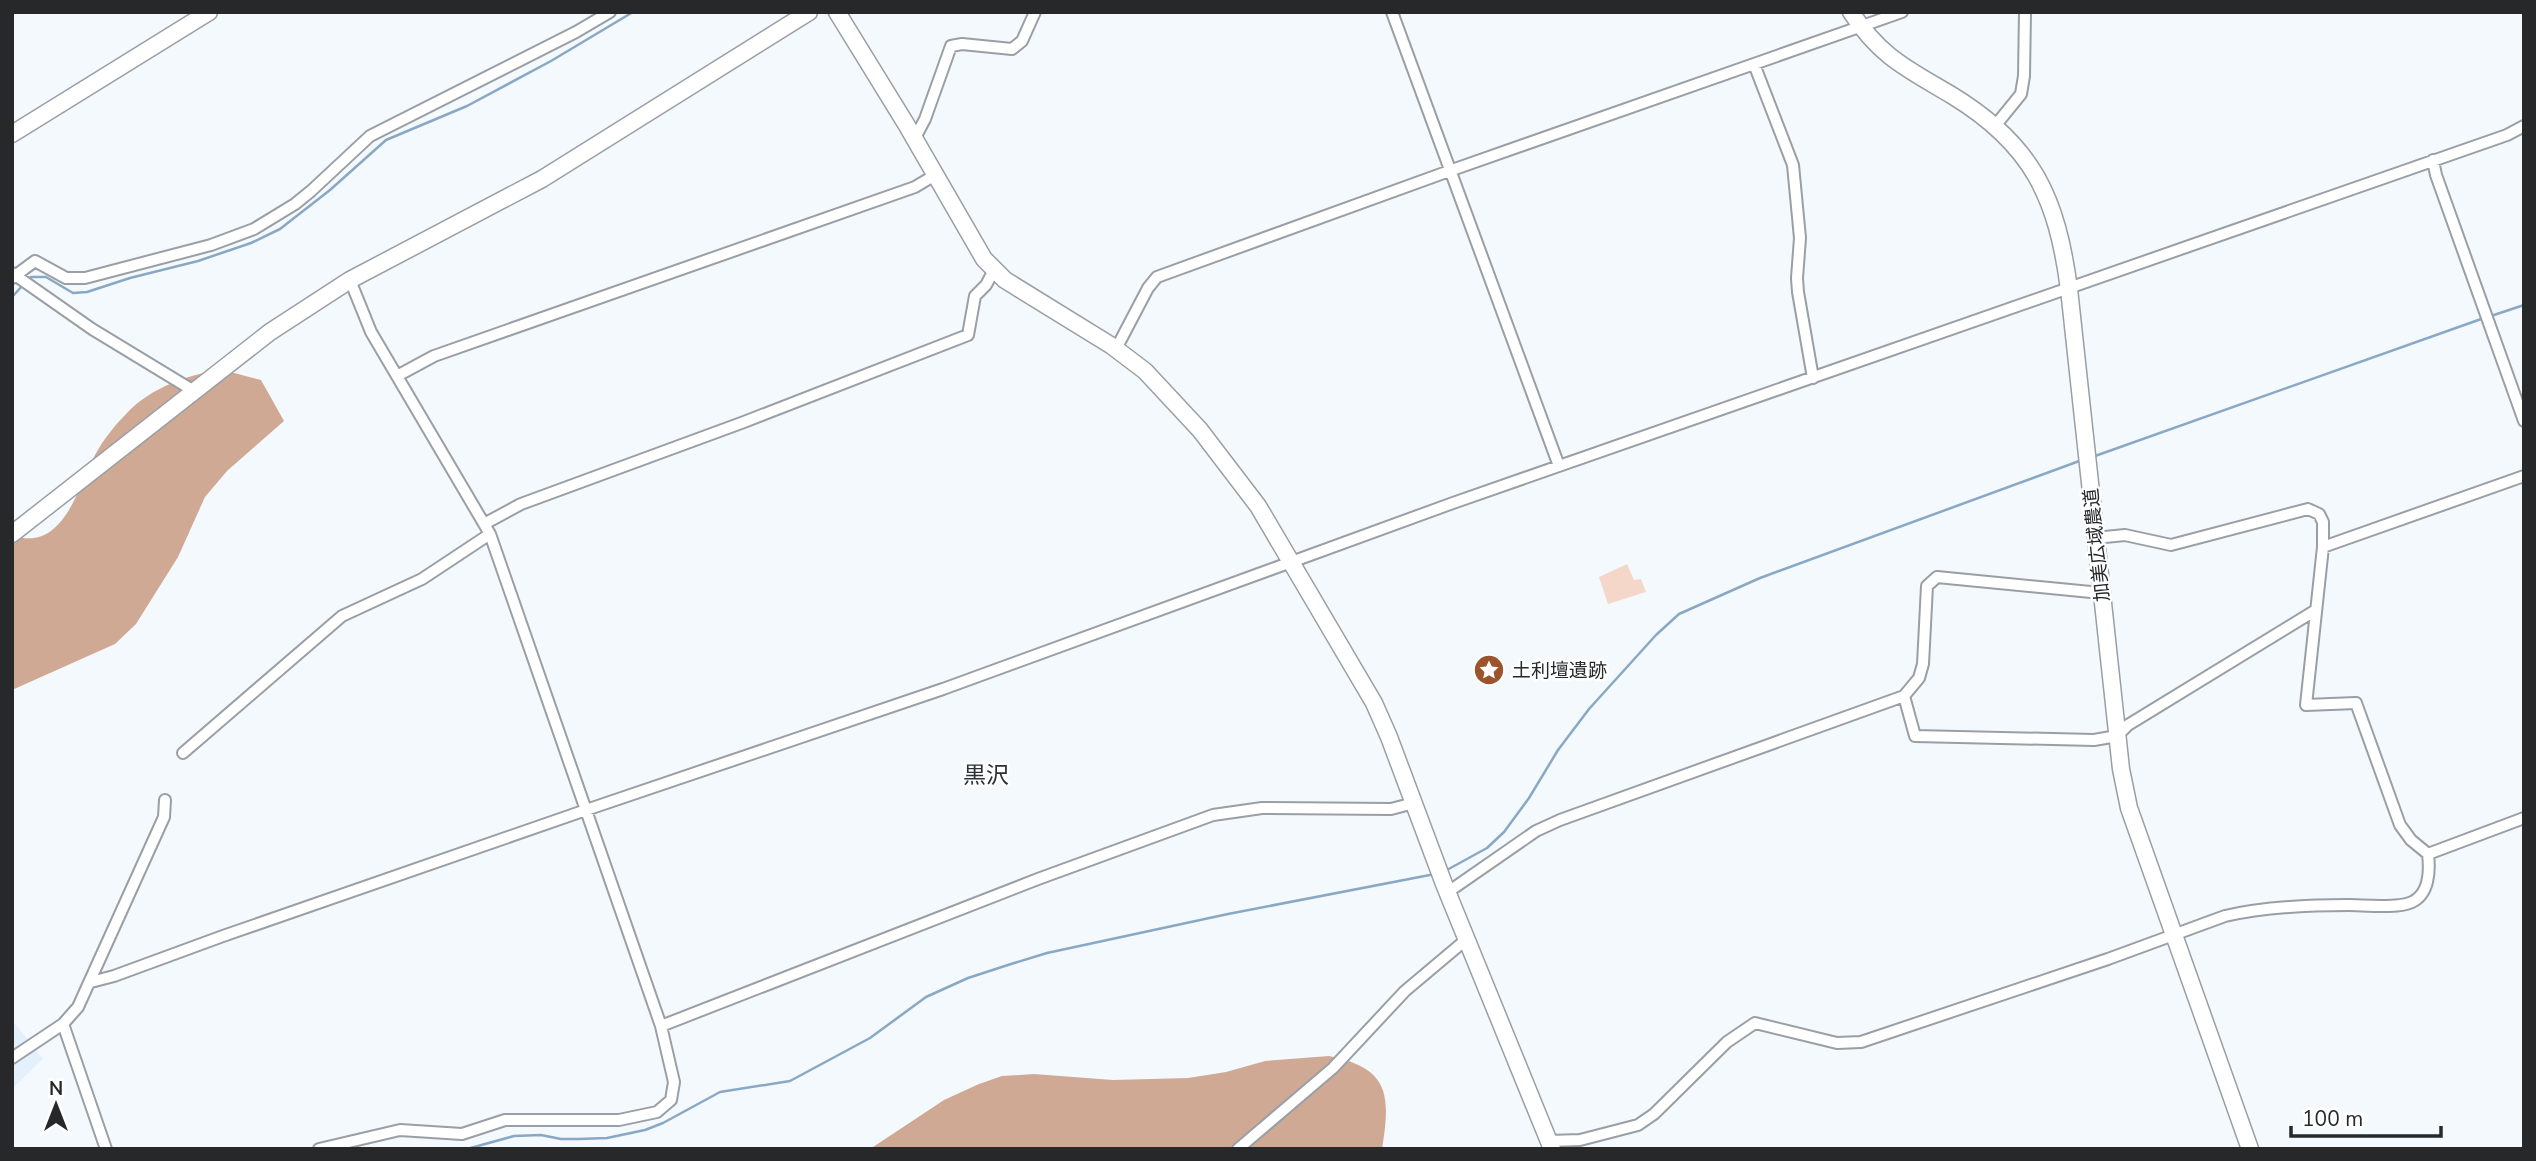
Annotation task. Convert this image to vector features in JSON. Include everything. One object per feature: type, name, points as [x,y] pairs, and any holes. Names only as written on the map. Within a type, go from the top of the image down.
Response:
[{"type":"street","points":[[12,134],[209,12]]},
{"type":"street","points":[[194,391],[92,329],[15,276],[35,261],[66,278],[85,278],[211,245],[254,229],[295,204],[370,136],[576,32],[610,12]]},
{"type":"street","points":[[12,534],[270,332],[350,280],[552,173],[809,12]]},
{"type":"street","points":[[837,12],[976,247],[994,270],[1004,280],[1115,349],[1145,371],[1219,452],[1258,506],[1374,703],[1550,1145],[1638,1125],[1654,1114],[1727,1042],[1755,1023],[1837,1043],[1861,1042],[2108,959],[2225,916],[2243,912],[2345,905],[2398,905],[2412,902],[2422,893],[2428,882],[2428,855],[2411,840],[2400,825],[2356,703],[2306,705],[2323,547],[2319,514],[2308,509],[2171,545],[2125,535],[2095,538]]},
{"type":"street","points":[[914,140],[925,119],[951,46],[962,44],[1012,49],[1022,41],[1035,12]]},
{"type":"street","points":[[1392,12],[1559,466]]},
{"type":"street","name":"加美広域農道","points":[[1851,12],[1886,55],[1912,74],[1985,117],[2016,146],[2048,200],[2063,245],[2069,289],[2117,736],[2129,808],[2250,1149]]},
{"type":"street","points":[[1115,349],[1148,288],[1157,277],[1902,12]]},
{"type":"street","points":[[1995,127],[2021,94],[2025,12]]},
{"type":"street","points":[[1754,64],[1793,165],[1800,238],[1798,292],[1813,378]]},
{"type":"street","points":[[91,982],[943,689],[1559,466],[2507,135],[2524,126]]},
{"type":"street","points":[[2433,160],[2436,175],[2524,421]]},
{"type":"street","points":[[397,376],[434,356],[915,187],[935,175]]},
{"type":"street","points":[[183,753],[342,616],[422,579],[521,504],[756,418],[968,335],[975,296],[986,285],[994,270]]},
{"type":"street","points":[[319,1149],[400,1130],[462,1134],[505,1120],[619,1120],[664,1108],[671,1100],[674,1082],[661,1026],[487,529],[371,332],[350,280]]},
{"type":"street","points":[[2323,547],[2524,476]]},
{"type":"street","points":[[1446,888],[1536,831],[1560,820],[1905,696],[1919,678],[1923,664],[1926,594],[1927,586],[1933,579],[2101,593]]},
{"type":"street","points":[[1905,696],[1915,736],[2094,740],[2117,736],[2128,726],[2316,610]]},
{"type":"street","points":[[12,1058],[63,1024],[73,1014],[91,982],[164,817],[165,800]]},
{"type":"street","points":[[661,1026],[738,994],[1191,822],[1241,810],[1391,808],[1414,803]]},
{"type":"street","points":[[2428,855],[2524,818]]},
{"type":"street","points":[[1238,1149],[1333,1068],[1405,991],[1468,938]]},
{"type":"street","points":[[63,1024],[106,1149]]},
{"type":"shaded area","points":[[223,370],[261,380],[284,421],[227,471],[205,497],[178,557],[136,624],[115,644],[12,690],[12,535],[30,538],[44,535],[56,526],[75,499],[102,444],[136,404],[172,383],[198,374]]},
{"type":"shaded area","points":[[1627,564],[1634,580],[1641,579],[1646,592],[1608,604],[1599,577]]},
{"type":"shaded area","points":[[12,1020],[43,1059],[12,1089]]},
{"type":"shaded area","points":[[1329,1056],[1364,1068],[1375,1076],[1381,1086],[1386,1113],[1382,1149],[870,1149],[944,1100],[1002,1076],[1034,1074],[1113,1080],[1188,1078],[1226,1072],[1265,1061]]},
{"type":"waterway","points":[[29,279],[46,277],[73,293],[87,292],[251,243],[280,229],[330,190],[386,140],[467,106],[551,61],[633,12]]},
{"type":"waterway","points":[[12,297],[24,284]]},
{"type":"waterway","points":[[2491,316],[2524,305]]},
{"type":"waterway","points":[[2095,456],[2484,318]]},
{"type":"waterway","points":[[1445,871],[1487,848],[1504,832],[1529,798],[1558,750],[1589,709],[1656,635],[1679,614],[1760,578],[2082,460]]},
{"type":"waterway","points":[[467,1149],[514,1136],[607,1138],[645,1130],[720,1092],[790,1081],[870,1038],[926,997],[968,978],[1011,964],[1047,953],[1228,914],[1435,874]]},
{"type":"waterway","points":[[391,1149],[442,1149]]},
{"type":"place","name":"土利壇遺跡","points":[[1489,670]]},
{"type":"district","name":"黒沢","points":[[986,775]]}]
